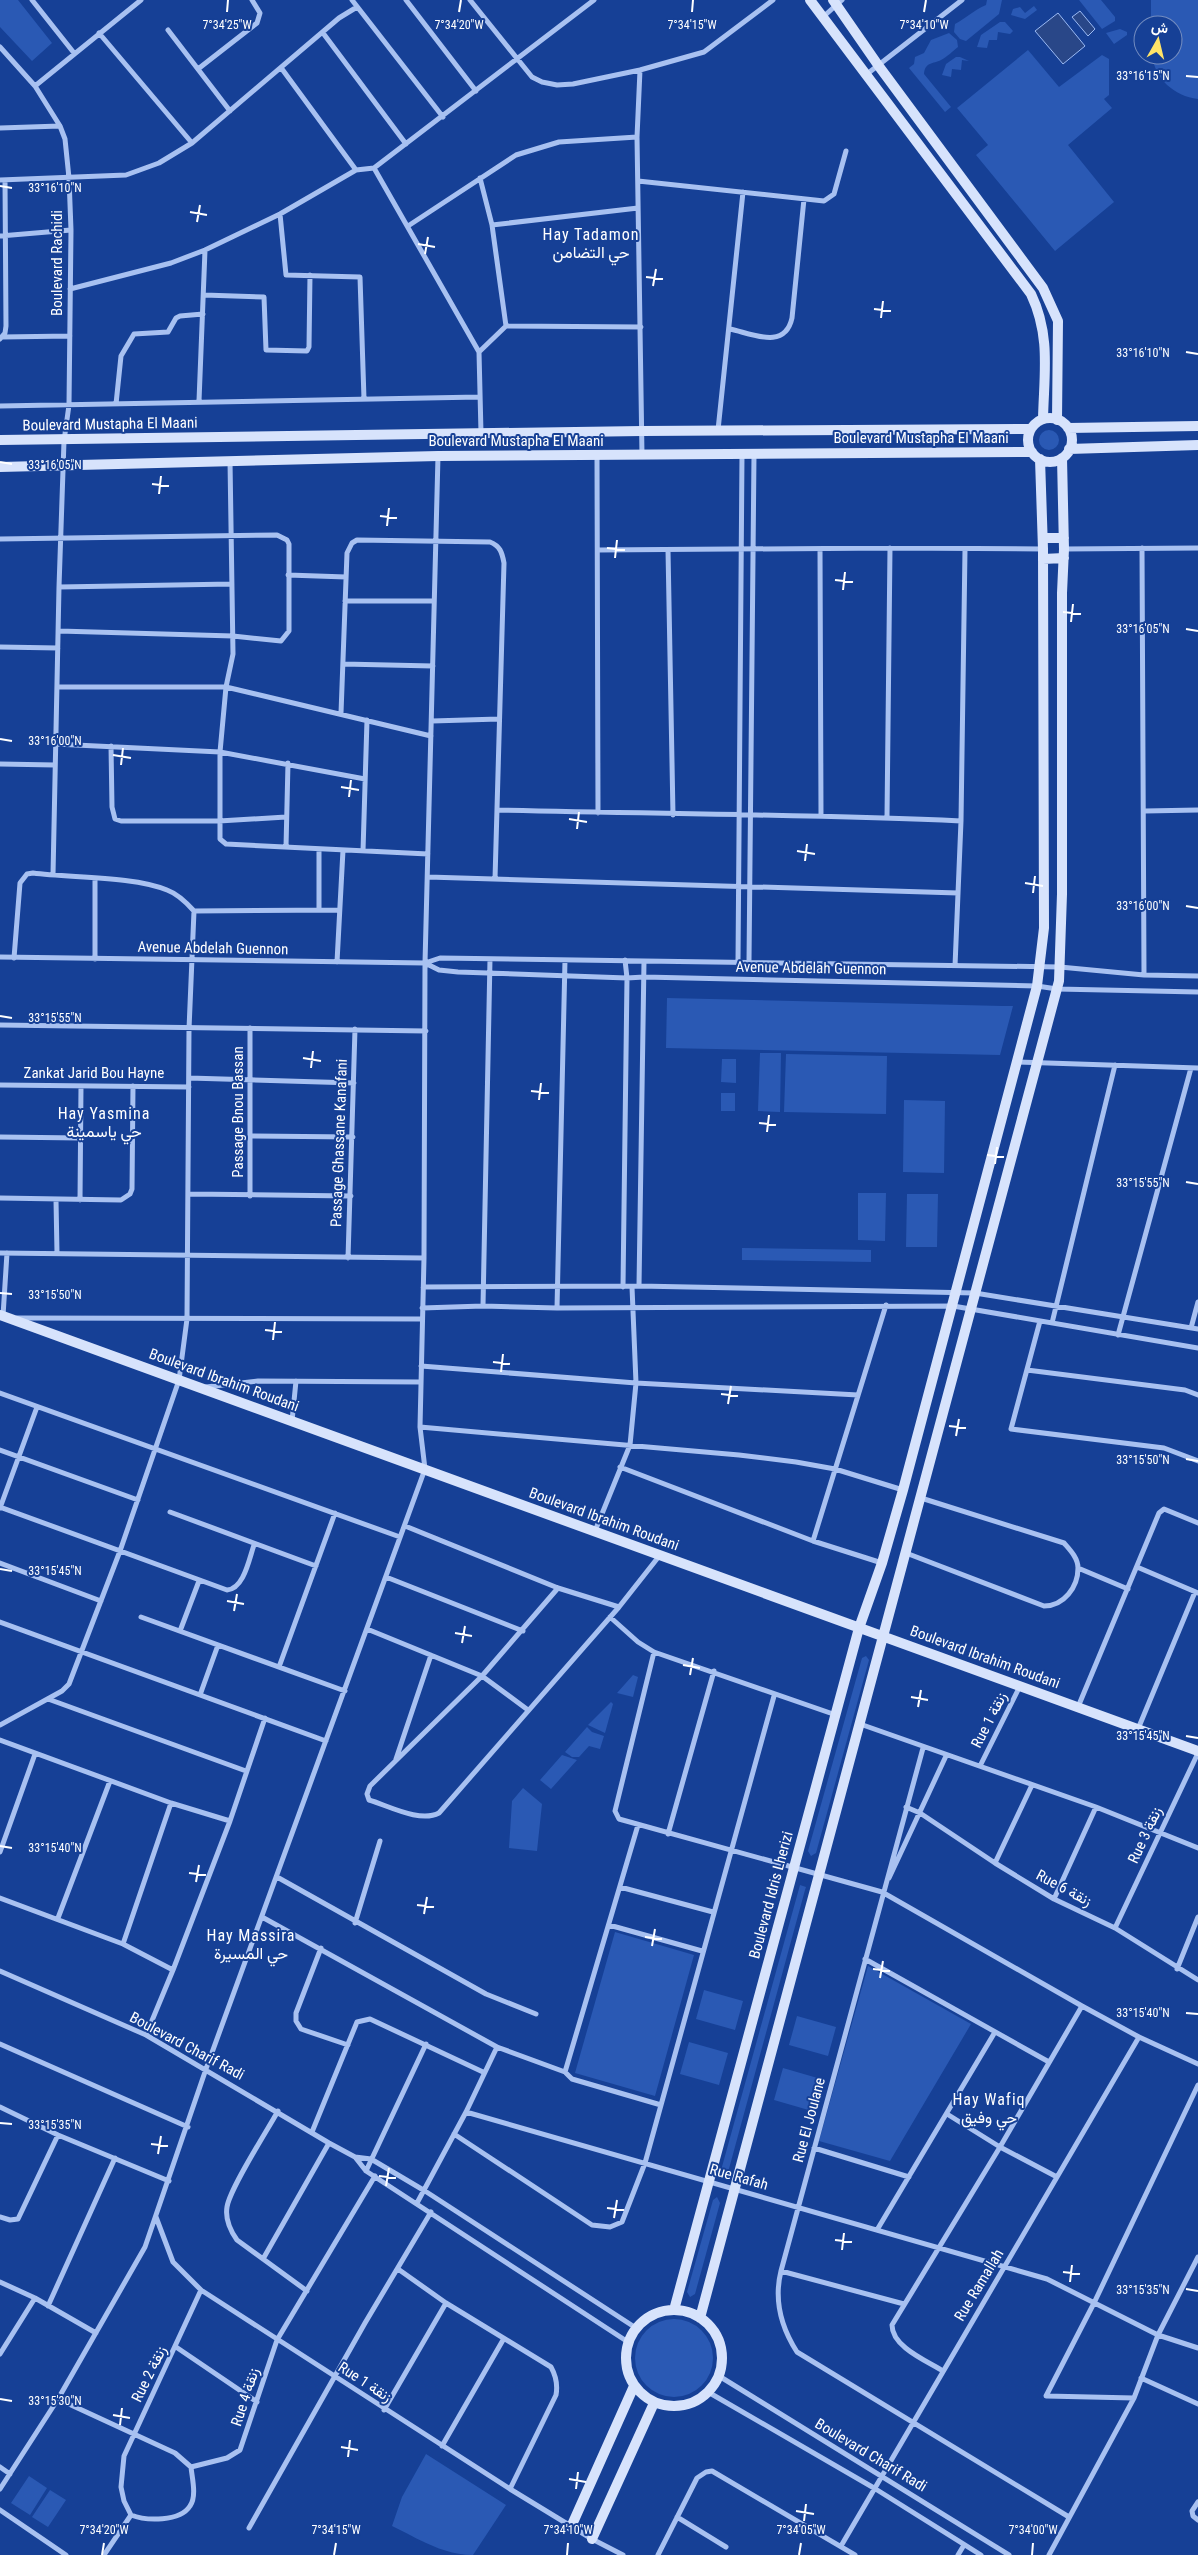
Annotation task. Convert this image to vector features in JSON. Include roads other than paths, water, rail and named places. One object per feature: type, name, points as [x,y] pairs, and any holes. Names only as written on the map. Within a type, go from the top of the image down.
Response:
[{"type":"main road","points":[[810,0],[1031,294],[1042,318],[1045,338],[1043,419]]},
{"type":"main road","points":[[837,1],[878,65],[1047,294],[1058,320],[1057,420]]},
{"type":"main road","points":[[1068,428],[1071,439],[1069,450],[1062,458],[1049,462],[1036,456],[1028,441],[1031,429],[1043,419],[1057,420],[1068,428],[1198,426]]},
{"type":"main road","name":"Boulevard Mustapha El Maani","points":[[0,440],[64,441],[718,430],[1031,429]]},
{"type":"main road","points":[[1069,450],[1198,445]]},
{"type":"main road","name":"Boulevard Mustapha El Maani","points":[[0,466],[438,456],[1036,456]]},
{"type":"main road","name":"Boulevard Idris Lherizi","points":[[674,2310],[860,1628],[882,1563],[903,1490],[1038,986],[1044,928],[1043,538],[1036,456]]},
{"type":"main road","points":[[700,2318],[860,1724],[904,1552],[972,1310],[1035,1063],[1057,989],[1060,967],[1064,553],[1062,458]]},
{"type":"main road","points":[[1043,538],[1064,538]]},
{"type":"main road","points":[[1043,554],[1064,553]]},
{"type":"main road","name":"Boulevard Ibrahim Roudani","points":[[4,1316],[1198,1752]]},
{"type":"main road","points":[[674,2310],[690,2313],[700,2318],[712,2328],[720,2344],[722,2362],[719,2376],[708,2392],[696,2401],[683,2406],[668,2406],[643,2396],[634,2386],[626,2364],[628,2342],[636,2328],[653,2315],[674,2310]]},
{"type":"main road","points":[[571,2527],[634,2386]]},
{"type":"main road","points":[[592,2539],[654,2402]]},
{"type":"street","points":[[32,0],[74,53]]},
{"type":"street","points":[[35,86],[141,0]]},
{"type":"street","points":[[198,69],[257,23],[260,13],[252,0]]},
{"type":"street","points":[[352,0],[443,117]]},
{"type":"street","points":[[406,0],[476,91]]},
{"type":"street","points":[[470,0],[532,77],[542,82],[557,85],[640,70],[704,52],[774,0]]},
{"type":"street","points":[[70,288],[171,262],[205,250],[280,214],[356,170],[374,168],[518,60],[594,0]]},
{"type":"street","points":[[867,74],[962,0]]},
{"type":"street","points":[[822,17],[837,1]]},
{"type":"street","points":[[70,336],[1,338],[6,326],[3,180],[132,174],[158,163],[192,143],[282,69],[339,18],[357,7]]},
{"type":"street","points":[[168,30],[230,112]]},
{"type":"street","points":[[99,33],[192,143]]},
{"type":"street","points":[[323,33],[406,144]]},
{"type":"street","name":"Boulevard Rachidi","points":[[0,47],[35,86],[60,126],[65,139],[69,178],[70,336],[59,587],[53,875]]},
{"type":"street","points":[[282,69],[356,170]]},
{"type":"street","points":[[640,70],[637,136],[642,456]]},
{"type":"street","points":[[0,128],[60,126]]},
{"type":"street","points":[[408,226],[506,160],[532,149],[559,142],[637,136]]},
{"type":"street","points":[[638,181],[824,201],[834,194],[846,151]]},
{"type":"street","points":[[374,168],[479,352],[481,433]]},
{"type":"street","points":[[480,178],[492,226],[506,326]]},
{"type":"street","points":[[718,430],[743,192]]},
{"type":"street","points":[[730,329],[773,338],[783,336],[788,331],[792,318],[804,199]]},
{"type":"street","points":[[492,226],[638,208]]},
{"type":"street","points":[[280,214],[285,273],[360,276],[364,399]]},
{"type":"street","points":[[3,236],[70,230]]},
{"type":"street","points":[[199,401],[205,250]]},
{"type":"street","points":[[204,295],[264,297],[266,350],[307,350],[310,347],[310,275]]},
{"type":"street","points":[[116,404],[122,356],[134,334],[168,332],[176,318],[203,314]]},
{"type":"street","points":[[479,352],[506,326],[641,327]]},
{"type":"street","points":[[0,406],[479,397]]},
{"type":"street","points":[[738,962],[742,455]]},
{"type":"street","points":[[749,962],[749,886],[752,816],[754,455]]},
{"type":"street","points":[[0,2489],[58,2398],[146,2247],[206,2069],[425,1470],[420,1427],[424,1258],[425,963],[438,456]]},
{"type":"street","points":[[597,456],[598,813]]},
{"type":"street","points":[[230,461],[233,636],[231,672],[226,687],[220,752],[220,839],[226,844],[428,854]]},
{"type":"street","points":[[0,539],[277,535],[287,540],[289,631],[284,639],[59,631]]},
{"type":"street","points":[[341,713],[348,548],[357,540],[436,539],[490,542],[496,545],[502,554],[504,563],[495,879]]},
{"type":"street","points":[[598,550],[890,548],[1043,554]]},
{"type":"street","points":[[887,817],[890,548]]},
{"type":"street","points":[[1142,548],[1145,810],[1144,975]]},
{"type":"street","points":[[1064,553],[1142,548],[1198,548]]},
{"type":"street","points":[[820,549],[821,815]]},
{"type":"street","points":[[668,550],[673,814]]},
{"type":"street","points":[[955,966],[961,820],[964,550]]},
{"type":"street","points":[[288,575],[346,577]]},
{"type":"street","points":[[59,587],[232,584]]},
{"type":"street","points":[[345,601],[434,601]]},
{"type":"street","points":[[0,647],[58,648]]},
{"type":"street","points":[[343,664],[433,666]]},
{"type":"street","points":[[57,687],[226,687],[431,736]]},
{"type":"street","points":[[740,691],[752,690]]},
{"type":"street","points":[[432,721],[499,719]]},
{"type":"street","points":[[363,851],[367,720]]},
{"type":"street","points":[[55,744],[220,752],[288,763],[365,779]]},
{"type":"street","points":[[111,746],[112,808],[115,819],[121,821],[219,821],[286,817]]},
{"type":"street","points":[[286,847],[288,763]]},
{"type":"street","points":[[0,764],[55,765]]},
{"type":"street","points":[[497,810],[740,816],[821,815],[961,820]]},
{"type":"street","points":[[1145,810],[1198,810]]},
{"type":"street","points":[[319,849],[319,909]]},
{"type":"street","points":[[337,962],[343,850]]},
{"type":"street","points":[[0,1725],[48,1699],[69,1684],[120,1551],[179,1380],[187,1319],[187,1255],[190,1194],[189,1029],[194,911],[186,901],[168,890],[143,883],[27,874],[20,883],[14,958]]},
{"type":"street","points":[[428,877],[958,892]]},
{"type":"street","points":[[94,959],[95,879]]},
{"type":"street","points":[[194,911],[339,910]]},
{"type":"street","name":"Avenue Abdelah Guennon","points":[[0,957],[425,963],[440,958],[625,960],[1060,967],[1144,975],[1198,976]]},
{"type":"street","points":[[483,1306],[490,959]]},
{"type":"street","points":[[557,1308],[565,960]]},
{"type":"street","points":[[624,1287],[627,978],[625,960]]},
{"type":"street","points":[[639,1286],[644,961]]},
{"type":"street","name":"Avenue Abdelah Guennon","points":[[425,963],[439,970],[627,978],[1038,986],[1057,989],[1198,992]]},
{"type":"street","points":[[0,1025],[189,1029],[426,1030]]},
{"type":"street","name":"Passage Bnou Bassan","points":[[250,1028],[250,1196]]},
{"type":"street","name":"Passage Ghassane Kanafani","points":[[348,1258],[355,1029]]},
{"type":"street","points":[[1018,1062],[1198,1068]]},
{"type":"street","points":[[1052,1323],[1115,1065]]},
{"type":"street","points":[[1118,1335],[1191,1068]]},
{"type":"street","points":[[189,1078],[354,1083]]},
{"type":"street","name":"Zankat Jarid Bou Hayne","points":[[0,1085],[189,1087]]},
{"type":"street","points":[[80,1200],[81,1086]]},
{"type":"street","points":[[0,1198],[121,1200],[130,1194],[132,1189],[133,1086]]},
{"type":"street","points":[[251,1136],[353,1137]]},
{"type":"street","points":[[0,1137],[81,1138]]},
{"type":"street","points":[[190,1194],[350,1196]]},
{"type":"street","points":[[56,1200],[57,1253]]},
{"type":"street","points":[[0,1253],[424,1258]]},
{"type":"street","points":[[7,1253],[4,1316],[187,1319],[422,1319]]},
{"type":"street","points":[[595,1531],[630,1445],[636,1383],[632,1286]]},
{"type":"street","points":[[423,1287],[639,1286],[976,1293],[1198,1329]]},
{"type":"street","points":[[1192,1328],[1198,1302]]},
{"type":"street","points":[[422,1308],[483,1306],[557,1308],[632,1306],[953,1306],[1198,1348]]},
{"type":"street","points":[[813,1541],[886,1306]]},
{"type":"street","points":[[1040,1321],[1011,1429],[1164,1448],[1198,1461]]},
{"type":"street","points":[[421,1366],[636,1383],[858,1395]]},
{"type":"street","points":[[1027,1370],[1185,1390],[1198,1395]]},
{"type":"street","points":[[200,1388],[258,1380],[421,1382]]},
{"type":"street","points":[[292,1421],[296,1381]]},
{"type":"street","points":[[0,1393],[400,1537]]},
{"type":"street","points":[[37,1407],[0,1507],[227,1590],[236,1587],[254,1545]]},
{"type":"street","points":[[420,1427],[739,1455],[835,1469],[903,1490]]},
{"type":"street","points":[[0,1450],[138,1500]]},
{"type":"street","points":[[620,1467],[813,1541],[882,1563]]},
{"type":"street","points":[[904,1552],[1044,1606],[1056,1605],[1067,1598],[1078,1568],[1073,1554],[1064,1544],[920,1498]]},
{"type":"street","points":[[1078,1707],[1160,1510],[1167,1510],[1198,1523]]},
{"type":"street","points":[[170,1512],[254,1545],[316,1566]]},
{"type":"street","points":[[279,1668],[335,1513]]},
{"type":"street","points":[[405,1526],[558,1588],[619,1607]]},
{"type":"street","points":[[558,1588],[523,1631],[482,1676],[370,1786],[368,1799],[418,1815],[433,1816],[451,1802],[528,1710],[610,1618],[660,1555]]},
{"type":"street","points":[[0,1562],[101,1601]]},
{"type":"street","points":[[1137,1567],[1197,1593],[1138,1729]]},
{"type":"street","points":[[1078,1568],[1128,1589]]},
{"type":"street","points":[[386,1577],[523,1631]]},
{"type":"street","points":[[180,1631],[199,1581]]},
{"type":"street","points":[[141,1616],[345,1691]]},
{"type":"street","points":[[610,1618],[638,1642],[654,1652],[714,1671],[774,1696],[836,1715]]},
{"type":"street","points":[[0,1622],[326,1741]]},
{"type":"street","points":[[367,1629],[482,1676],[528,1710]]},
{"type":"street","points":[[200,1695],[218,1645]]},
{"type":"street","points":[[654,1652],[615,1811],[619,1819],[730,1852],[794,1867],[882,1892],[1082,2006],[1139,2037],[1198,2064]]},
{"type":"street","points":[[396,1760],[431,1655]]},
{"type":"street","points":[[668,1834],[714,1671]]},
{"type":"street","name":"Rue 1 زنقة","points":[[980,1766],[1020,1686]]},
{"type":"street","points":[[454,2134],[592,2225],[598,2227],[618,2226],[622,2222],[645,2163],[702,1951],[774,1696]]},
{"type":"street","points":[[48,1699],[246,1771]]},
{"type":"street","points":[[146,2035],[174,1970],[230,1821],[265,1718]]},
{"type":"street","points":[[860,1724],[923,1748],[1096,1807],[1198,1848]]},
{"type":"street","points":[[0,1740],[171,1803],[230,1821]]},
{"type":"street","points":[[882,1892],[923,1748]]},
{"type":"street","name":"Rue 3 زنقة","points":[[1115,1928],[1198,1752]]},
{"type":"street","points":[[0,1852],[35,1754]]},
{"type":"street","points":[[882,1892],[946,1756]]},
{"type":"street","points":[[58,1918],[110,1781]]},
{"type":"street","points":[[995,1863],[1032,1785]]},
{"type":"street","points":[[123,1944],[171,1803]]},
{"type":"street","name":"Rue 6 زنقة","points":[[906,1807],[920,1812],[995,1863],[1054,1899],[1115,1928],[1177,1969],[1198,1980]]},
{"type":"street","points":[[1054,1899],[1096,1807]]},
{"type":"street","points":[[565,2072],[638,1825]]},
{"type":"street","points":[[355,1923],[380,1841]]},
{"type":"street","points":[[277,1877],[355,1923],[486,1994],[536,2014]]},
{"type":"street","points":[[620,1887],[713,1912]]},
{"type":"street","name":"Rue El Joulane","points":[[882,1892],[777,2286],[780,2313],[797,2352],[912,2423]]},
{"type":"street","points":[[0,1898],[58,1918],[123,1944],[174,1970]]},
{"type":"street","points":[[1177,1969],[1198,1917]]},
{"type":"street","points":[[262,1918],[321,1948],[497,2046],[565,2072],[572,2079],[661,2105]]},
{"type":"street","points":[[609,1925],[702,1951]]},
{"type":"street","points":[[321,1948],[296,2013],[296,2021],[301,2029],[348,2045]]},
{"type":"street","points":[[865,1959],[1049,2062]]},
{"type":"street","name":"Boulevard Charif Radi","points":[[0,1971],[146,2035],[355,2157]]},
{"type":"street","points":[[943,2371],[897,2342],[892,2325],[1000,2147],[1082,2006]]},
{"type":"street","points":[[312,2132],[357,2022],[365,2019],[426,2044],[483,2072]]},
{"type":"street","points":[[877,2230],[996,2032]]},
{"type":"street","name":"Rue Ramallah","points":[[841,2546],[1139,2037]]},
{"type":"street","points":[[0,2044],[188,2127]]},
{"type":"street","points":[[366,2170],[426,2044]]},
{"type":"street","points":[[417,2204],[466,2112],[483,2072],[497,2046]]},
{"type":"street","points":[[1134,2398],[1046,2396],[1094,2303],[1198,2085]]},
{"type":"street","points":[[0,2107],[169,2181]]},
{"type":"street","points":[[278,2111],[227,2205],[226,2213],[231,2232],[237,2240],[307,2291]]},
{"type":"street","name":"Rue Rafah","points":[[466,2112],[1047,2279],[1158,2334],[1198,2348]]},
{"type":"street","points":[[947,2114],[1000,2147],[1057,2178]]},
{"type":"street","points":[[0,2217],[10,2220],[18,2219],[58,2134]]},
{"type":"street","points":[[263,2259],[329,2143]]},
{"type":"street","points":[[814,2148],[909,2177]]},
{"type":"street","points":[[355,2157],[371,2159],[425,2191],[636,2328]]},
{"type":"street","points":[[355,2157],[366,2170],[628,2342]]},
{"type":"street","points":[[48,2306],[115,2158]]},
{"type":"street","name":"Rue 4 زنقة","points":[[192,2467],[226,2458],[240,2450],[277,2340],[375,2176]]},
{"type":"street","points":[[249,2528],[334,2376],[432,2212]]},
{"type":"street","name":"Rue 1 زنقة","points":[[156,2216],[173,2262],[201,2290],[384,2410],[571,2527],[623,2555]]},
{"type":"street","points":[[1049,2555],[1134,2398],[1158,2334],[1198,2257]]},
{"type":"street","points":[[398,2269],[446,2303],[551,2367],[557,2386],[556,2394],[510,2489]]},
{"type":"street","points":[[781,2270],[904,2304]]},
{"type":"street","points":[[0,2282],[35,2298],[96,2333]]},
{"type":"street","name":"Rue 2 زنقة","points":[[131,2515],[124,2501],[121,2474],[124,2456],[201,2290]]},
{"type":"street","points":[[0,2354],[35,2298]]},
{"type":"street","points":[[384,2410],[446,2303]]},
{"type":"street","points":[[442,2446],[504,2340]]},
{"type":"street","points":[[176,2347],[257,2402]]},
{"type":"street","name":"Boulevard Charif Radi","points":[[719,2376],[1009,2555]]},
{"type":"street","points":[[1141,2378],[1198,2404]]},
{"type":"street","name":"Boulevard Charif Radi","points":[[708,2392],[874,2488],[981,2555]]},
{"type":"street","points":[[58,2398],[175,2453],[192,2467],[193,2499],[184,2511],[164,2518],[145,2520],[131,2515],[104,2555]]},
{"type":"street","points":[[912,2423],[1069,2517]]},
{"type":"street","points":[[0,2467],[10,2474]]},
{"type":"street","points":[[658,2555],[697,2478],[706,2472],[712,2471],[855,2555]]},
{"type":"street","points":[[1198,2502],[1192,2511],[1193,2516],[1198,2520]]},
{"type":"street","points":[[0,2510],[66,2555]]},
{"type":"street","points":[[678,2517],[726,2547]]},
{"type":"street","points":[[958,2555],[964,2545]]},
{"type":"district","name":"Hay Tadamon حي التضامن","points":[[591,243]]},
{"type":"district","name":"Hay Yasmina حي ياسمينة","points":[[104,1122]]},
{"type":"district","name":"Hay Massira حي المسيرة","points":[[251,1944]]},
{"type":"district","name":"Hay Wafiq حي وفيق","points":[[989,2108]]}]
